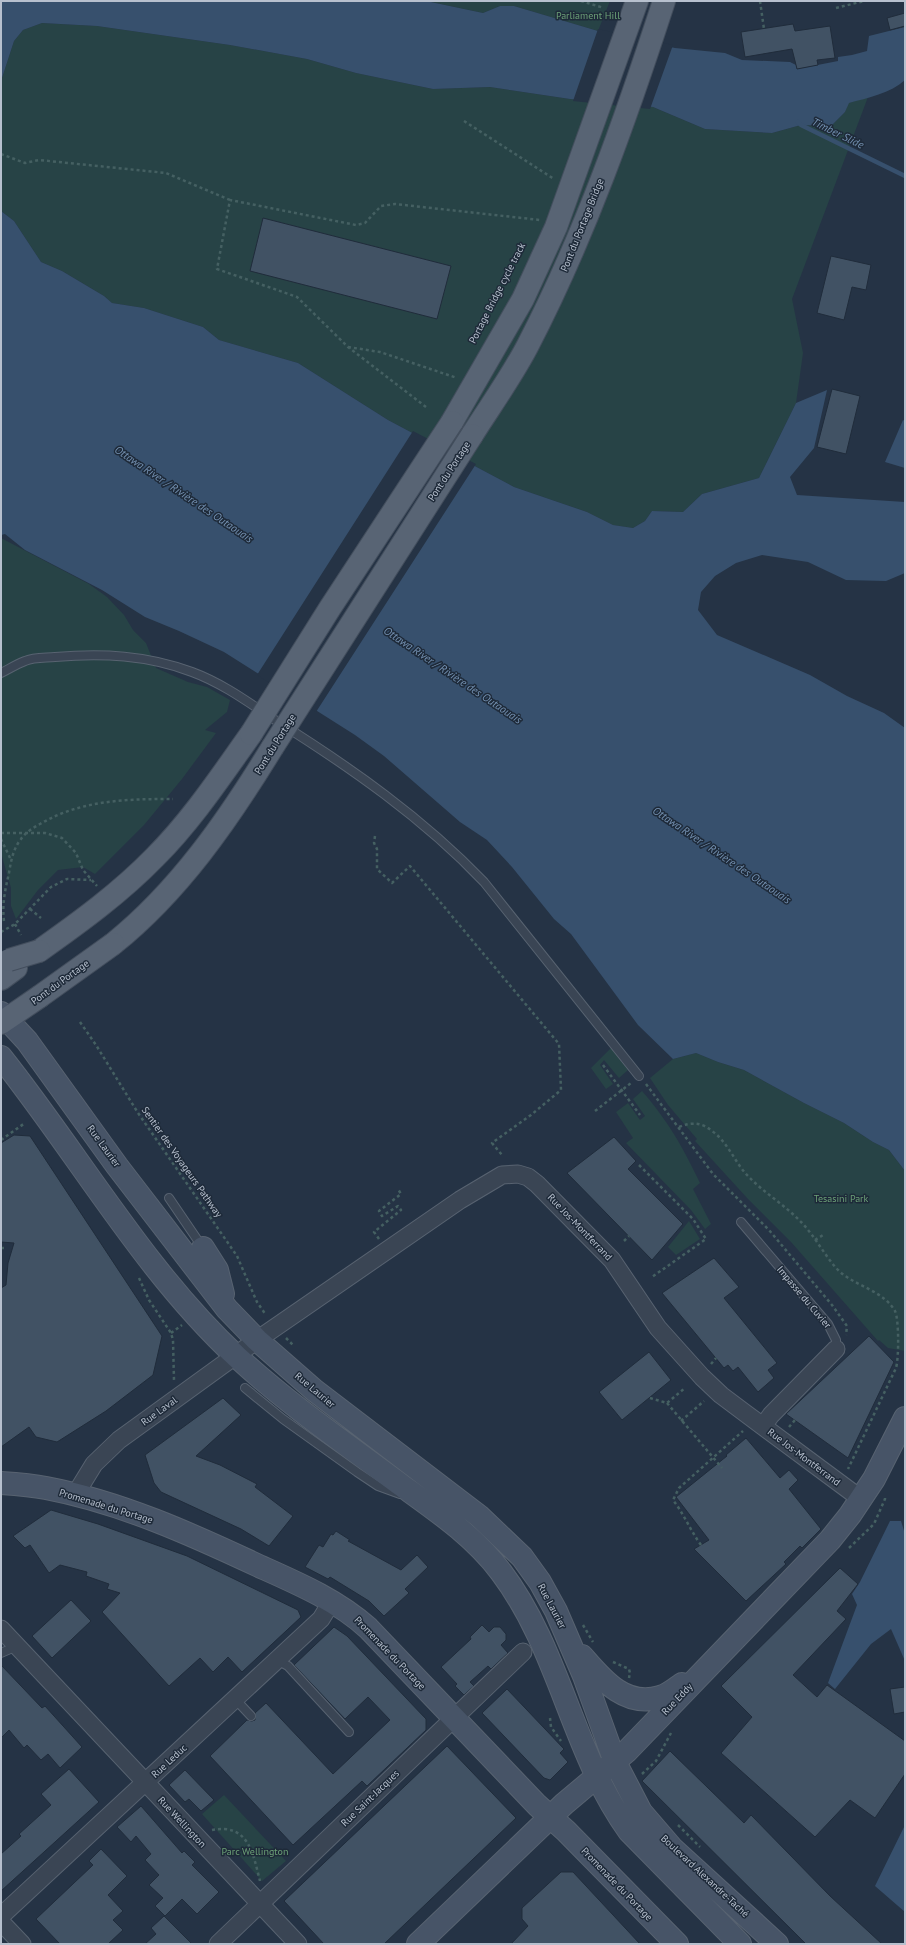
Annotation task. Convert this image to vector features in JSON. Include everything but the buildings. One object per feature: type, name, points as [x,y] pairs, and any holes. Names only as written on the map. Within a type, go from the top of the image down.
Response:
[{"type":"main road","points":[[7,967],[40,951],[88,916],[156,856],[203,801],[250,734],[334,601],[452,422],[523,299],[556,227],[637,1]]},
{"type":"main road","name":"Pont du Portage Bridge","points":[[472,435],[528,345],[567,264],[590,210],[630,104],[664,1]]},
{"type":"main road","name":"Pont du Portage","points":[[3,1018],[32,1002],[113,944],[140,922],[176,885],[217,831],[272,748],[472,435]]},
{"type":"main road","name":"Rue Laurier","points":[[3,1018],[27,1041],[117,1166],[227,1309],[257,1340],[320,1395],[474,1511],[522,1557],[540,1582],[573,1646],[614,1762]]},
{"type":"main road","points":[[1,1057],[150,1259],[180,1296],[235,1356],[297,1408],[453,1523],[485,1553],[500,1570],[516,1592],[543,1642],[596,1776]]},
{"type":"main road","points":[[203,1248],[217,1270],[227,1309]]},
{"type":"main road","name":"Rue Eddy","points":[[418,1944],[551,1817],[596,1776],[614,1762],[830,1540],[865,1508],[874,1479],[903,1421]]},
{"type":"main road","name":"Promenade du Portage","points":[[1,1483],[48,1488],[148,1518],[221,1548],[300,1585],[332,1601],[349,1612],[368,1628],[537,1805],[551,1817],[677,1944]]},
{"type":"main road","points":[[573,1646],[614,1690],[636,1698],[661,1697],[704,1670]]},
{"type":"main road","name":"Boulevard Alexandre-Taché","points":[[614,1762],[630,1794],[656,1830],[672,1848],[777,1944]]},
{"type":"main road","name":"Boulevard Alexandre-Taché","points":[[596,1776],[619,1818],[629,1831],[740,1944]]},
{"type":"street","name":"Rue Jos-Montferrand","points":[[257,1340],[460,1200],[502,1175],[518,1174],[528,1177],[537,1184],[612,1260],[658,1328],[681,1355],[721,1395],[763,1426],[865,1508]]},
{"type":"street","name":"Rue Laval","points":[[75,1495],[94,1464],[109,1448],[257,1340]]},
{"type":"street","points":[[763,1426],[771,1415],[836,1349]]},
{"type":"street","name":"Rue Leduc","points":[[1,1916],[321,1619],[332,1601]]},
{"type":"street","name":"Rue Wellington","points":[[1,1629],[298,1944]]},
{"type":"street","name":"Rue Saint-Jacques","points":[[218,1944],[523,1652]]},
{"type":"street","points":[[1,1922],[22,1944]]},
{"type":"lane","points":[[1,673],[26,660],[84,654],[123,655],[157,661],[192,672],[228,690],[307,740],[409,812],[461,859],[484,882],[639,1076]]},
{"type":"lane","points":[[170,1198],[203,1248]]},
{"type":"lane","name":"Impasse du Cuvier","points":[[741,1222],[828,1324],[836,1340],[836,1349]]},
{"type":"lane","points":[[245,1388],[302,1433],[378,1486],[424,1502]]},
{"type":"lane","points":[[1,1653],[17,1646]]},
{"type":"lane","points":[[277,1660],[288,1666],[349,1732]]},
{"type":"lane","points":[[236,1699],[251,1716]]},
{"type":"path","points":[[581,1],[604,8]]},
{"type":"path","points":[[760,1],[764,29]]},
{"type":"path","points":[[845,1],[846,6]]},
{"type":"path","points":[[836,8],[864,1]]},
{"type":"path","points":[[464,121],[555,180]]},
{"type":"path","points":[[1,154],[25,163],[38,160],[166,173],[230,200],[356,225],[365,223],[381,206],[395,204],[540,220]]},
{"type":"path","points":[[552,186],[558,172]]},
{"type":"path","points":[[230,200],[217,269],[297,298],[348,347],[426,407]]},
{"type":"path","points":[[537,226],[542,213]]},
{"type":"path","points":[[348,347],[380,352],[461,379]]},
{"type":"path","points":[[4,921],[4,893],[11,860],[16,848],[27,832],[52,817],[84,806],[117,800],[173,799]]},
{"type":"path","points":[[1,833],[45,832],[62,838],[76,853],[83,870],[97,887]]},
{"type":"path","points":[[375,836],[374,843],[377,849],[377,869],[392,883],[410,866],[559,1044],[561,1090],[531,1115],[492,1143],[502,1155]]},
{"type":"path","points":[[1,839],[11,860]]},
{"type":"path","points":[[1,932],[15,924],[51,887],[67,879],[92,880]]},
{"type":"path","points":[[92,891],[103,882]]},
{"type":"path","points":[[30,909],[41,918]]},
{"type":"path","points":[[15,924],[21,936]]},
{"type":"path","name":"Sentier des Voyageurs Pathway","points":[[80,1022],[138,1113],[237,1256],[257,1302],[265,1315]]},
{"type":"path","points":[[603,1065],[640,1115]]},
{"type":"path","points":[[595,1112],[639,1076],[713,1174],[769,1230],[845,1320],[847,1332],[836,1349]]},
{"type":"path","points":[[678,1127],[692,1122],[714,1132],[748,1176],[801,1222],[828,1259],[840,1272],[880,1296],[894,1310],[897,1317],[899,1350],[896,1368],[848,1469]]},
{"type":"path","points":[[1,1140],[25,1123]]},
{"type":"path","points":[[639,1165],[693,1219],[706,1240],[652,1277]]},
{"type":"path","points":[[387,1251],[374,1232],[402,1210],[398,1206],[382,1216],[378,1211],[401,1194],[398,1189]]},
{"type":"path","points":[[814,1240],[823,1235]]},
{"type":"path","points":[[624,1240],[629,1236]]},
{"type":"path","points":[[139,1278],[150,1300],[172,1333],[174,1380]]},
{"type":"path","points":[[172,1333],[184,1324]]},
{"type":"path","points":[[667,1403],[685,1388]]},
{"type":"path","points":[[650,1398],[667,1403],[722,1468]]},
{"type":"path","points":[[681,1421],[704,1401]]},
{"type":"path","points":[[789,1427],[795,1420]]},
{"type":"path","points":[[701,1545],[690,1529],[684,1515],[673,1500],[679,1488],[743,1431]]},
{"type":"path","points":[[865,1508],[875,1521]]},
{"type":"path","points":[[550,1718],[551,1727],[563,1744]]},
{"type":"path","points":[[641,1776],[656,1761]]},
{"type":"path","points":[[194,1834],[221,1828],[233,1830],[240,1834],[252,1850],[262,1885]]},
{"type":"green space","name":"Parliament Hill","points":[[426,1],[610,1],[598,31],[514,6],[500,6],[483,13]]},
{"type":"green space","points":[[42,23],[97,26],[230,45],[307,59],[356,73],[433,89],[490,87],[570,99],[653,107],[705,129],[772,133],[801,125],[831,126],[845,112],[848,103],[868,97],[792,299],[803,353],[796,403],[759,478],[702,494],[683,512],[652,511],[645,521],[633,528],[613,525],[587,512],[514,487],[388,420],[298,363],[219,340],[203,327],[144,308],[112,303],[104,296],[62,271],[41,262],[14,221],[1,211],[1,81],[14,41],[23,30]]},
{"type":"green space","points":[[1,538],[89,584],[107,597],[124,615],[133,630],[146,643],[156,668],[188,682],[207,687],[230,700],[227,712],[205,730],[216,733],[182,779],[144,825],[95,874],[83,867],[58,870],[38,890],[16,919],[11,906],[11,888],[1,853]]},
{"type":"green space","points":[[611,1048],[628,1070],[619,1078],[604,1060],[600,1065],[613,1084],[606,1089],[591,1068]]},
{"type":"green space","name":"Tesasini Park","points":[[696,1053],[744,1070],[844,1123],[873,1142],[889,1150],[905,1171],[905,1351],[888,1348],[879,1340],[878,1341],[791,1242],[748,1199],[695,1141],[697,1139],[668,1105],[650,1078],[673,1059]]},
{"type":"green space","points":[[642,1091],[660,1113],[674,1135],[700,1183],[693,1189],[711,1224],[705,1229],[691,1210],[626,1143],[633,1138],[616,1112],[628,1103],[640,1120],[645,1116],[633,1099]]},
{"type":"green space","points":[[689,1221],[700,1239],[676,1255],[668,1247]]},
{"type":"green space","name":"Parc Wellington","points":[[224,1795],[286,1861],[262,1881],[202,1814]]},
{"type":"water","points":[[1,1],[426,1],[483,13],[500,6],[514,6],[598,31],[675,48],[725,53],[742,60],[790,62],[796,65],[797,69],[838,61],[838,57],[867,51],[869,36],[905,27],[905,80],[886,92],[849,103],[845,112],[831,126],[801,125],[772,133],[705,129],[653,107],[570,99],[490,87],[433,89],[356,73],[307,59],[230,45],[97,26],[42,23],[23,30],[14,41],[1,81]]},
{"type":"water","name":"Ottawa River / Rivière des Outaouais","points":[[1,211],[14,221],[41,262],[62,271],[104,296],[112,303],[144,308],[203,327],[219,340],[298,363],[388,420],[514,487],[587,512],[613,525],[633,528],[645,521],[652,511],[683,512],[702,494],[759,478],[796,403],[827,390],[814,448],[790,477],[797,495],[905,502],[905,573],[886,581],[846,580],[808,562],[762,555],[736,563],[715,576],[701,592],[698,610],[717,635],[810,675],[847,696],[884,713],[905,728],[905,1171],[889,1150],[873,1142],[844,1123],[744,1070],[696,1053],[673,1059],[638,1025],[571,934],[554,919],[512,867],[487,840],[460,822],[384,756],[355,735],[224,652],[145,617],[102,590],[25,550],[5,534],[1,535]]},
{"type":"water","points":[[903,420],[905,421],[905,468],[885,462]]},
{"type":"water","points":[[890,1521],[901,1521],[905,1534],[905,1661],[891,1629],[871,1644],[835,1689],[828,1683],[857,1605],[852,1594],[860,1582]]},
{"type":"water","points":[[905,1825],[905,1912],[875,1886]]},
{"type":"pier","points":[[598,29],[673,45],[650,109],[573,101]]},
{"type":"pier","points":[[413,431],[476,464],[316,712],[257,675]]},
{"type":"waterway","name":"Timber Slide","points":[[798,122],[801,125],[905,176]]}]
